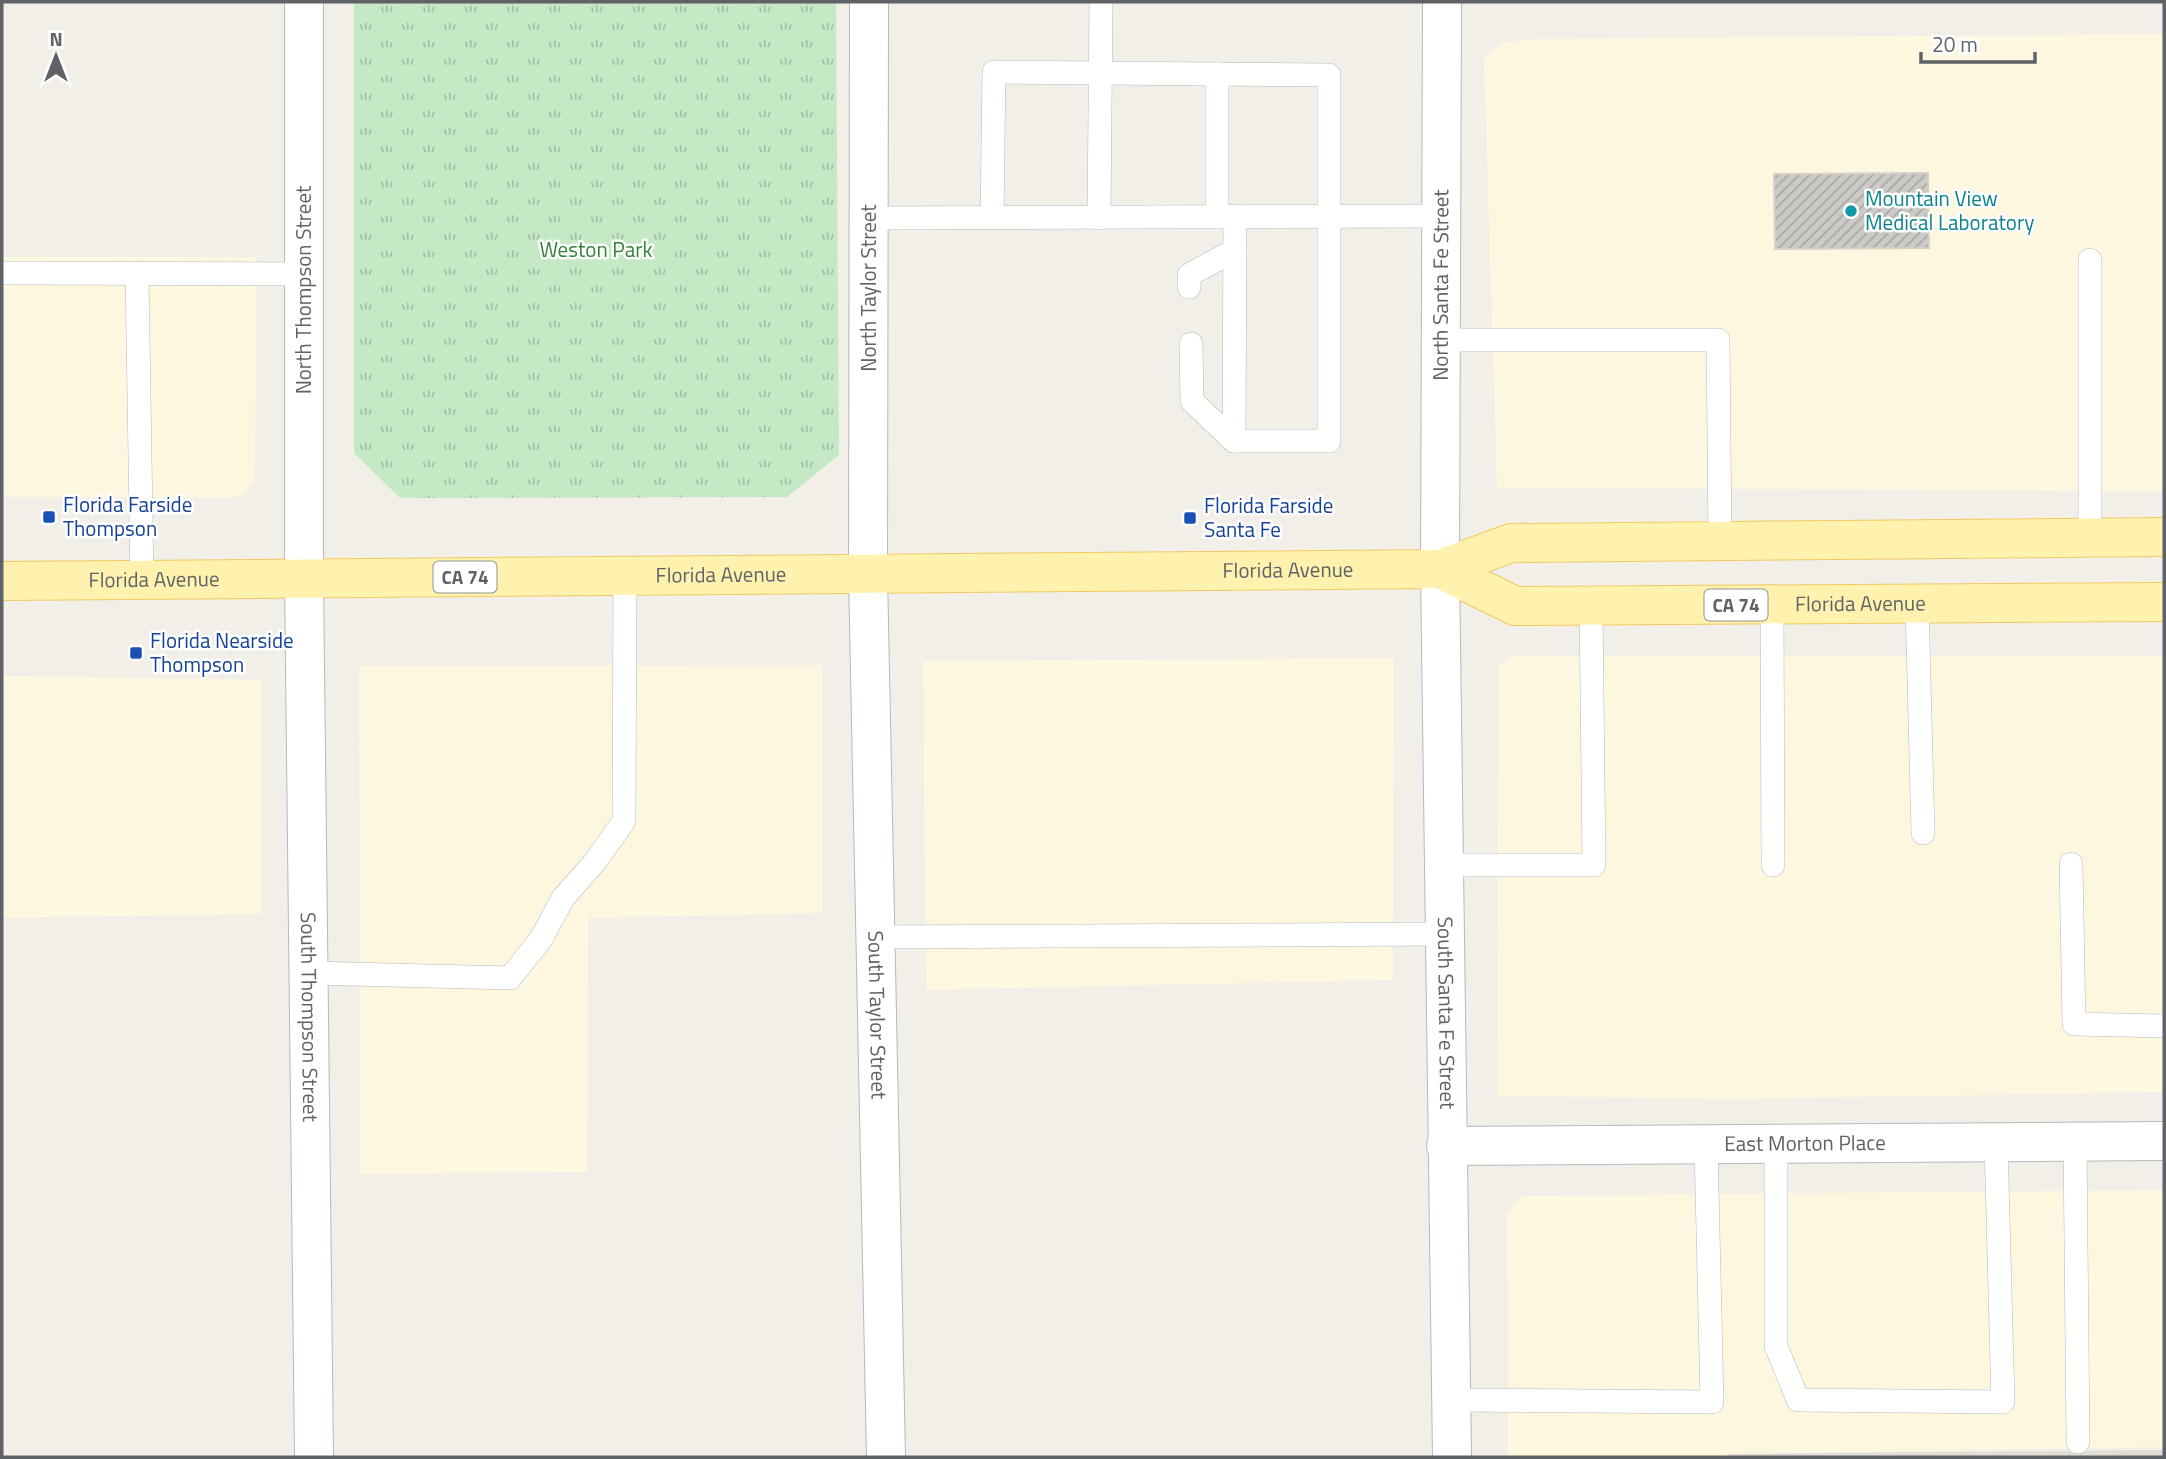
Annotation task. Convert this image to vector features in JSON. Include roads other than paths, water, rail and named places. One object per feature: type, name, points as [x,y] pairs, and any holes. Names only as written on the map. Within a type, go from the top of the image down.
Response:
[{"type":"main road","name":"Florida Avenue","points":[[2,580],[1440,569],[1511,543],[2164,537]]},
{"type":"main road","name":"Florida Avenue","points":[[1440,569],[1514,606],[2164,602]]},
{"type":"street","name":"North Thompson Street","points":[[304,2],[304,578]]},
{"type":"street","name":"North Taylor Street","points":[[868,574],[869,2]]},
{"type":"street","name":"North Santa Fe Street","points":[[1440,569],[1442,2]]},
{"type":"street","name":"South Santa Fe Street","points":[[1440,569],[1452,1457]]},
{"type":"street","name":"South Taylor Street","points":[[868,574],[887,1457]]},
{"type":"street","name":"South Thompson Street","points":[[304,578],[314,1457]]},
{"type":"street","name":"East Morton Place","points":[[1446,1146],[2164,1142]]},
{"type":"lane","points":[[1099,218],[1101,2]]},
{"type":"lane","points":[[992,218],[994,72],[1329,75],[1329,441],[1234,441],[1192,401],[1191,344]]},
{"type":"lane","points":[[1217,74],[1226,217],[1236,250],[1234,441]]},
{"type":"lane","points":[[869,218],[1442,216]]},
{"type":"lane","points":[[1189,287],[1189,275],[1236,250]]},
{"type":"lane","points":[[2091,260],[2091,537]]},
{"type":"lane","points":[[2,274],[304,274]]},
{"type":"lane","points":[[137,274],[142,580]]},
{"type":"lane","points":[[1441,340],[1718,340],[1720,541]]},
{"type":"lane","points":[[309,973],[510,978],[541,939],[563,898],[594,863],[624,821],[625,576]]},
{"type":"lane","points":[[1772,604],[1773,864]]},
{"type":"lane","points":[[1917,604],[1923,832]]},
{"type":"lane","points":[[1443,864],[1594,865],[1591,606]]},
{"type":"lane","points":[[2071,864],[2074,1024],[2164,1026]]},
{"type":"lane","points":[[875,937],[1443,934]]},
{"type":"lane","points":[[2075,1142],[2078,1442]]},
{"type":"lane","points":[[1776,1144],[1776,1346],[1798,1401],[2003,1402],[1996,1143]]},
{"type":"lane","points":[[1451,1401],[1712,1402],[1706,1145]]},
{"type":"place","name":"Mountain View Medical Laboratory","points":[[1851,211]]},
{"type":"place","name":"Florida Farside Thompson","points":[[49,517]]},
{"type":"place","name":"Florida Farside Santa Fe","points":[[1190,518]]},
{"type":"place","name":"Florida Nearside Thompson","points":[[136,653]]},
{"type":"park label","name":"Weston Park","points":[[596,250]]}]
